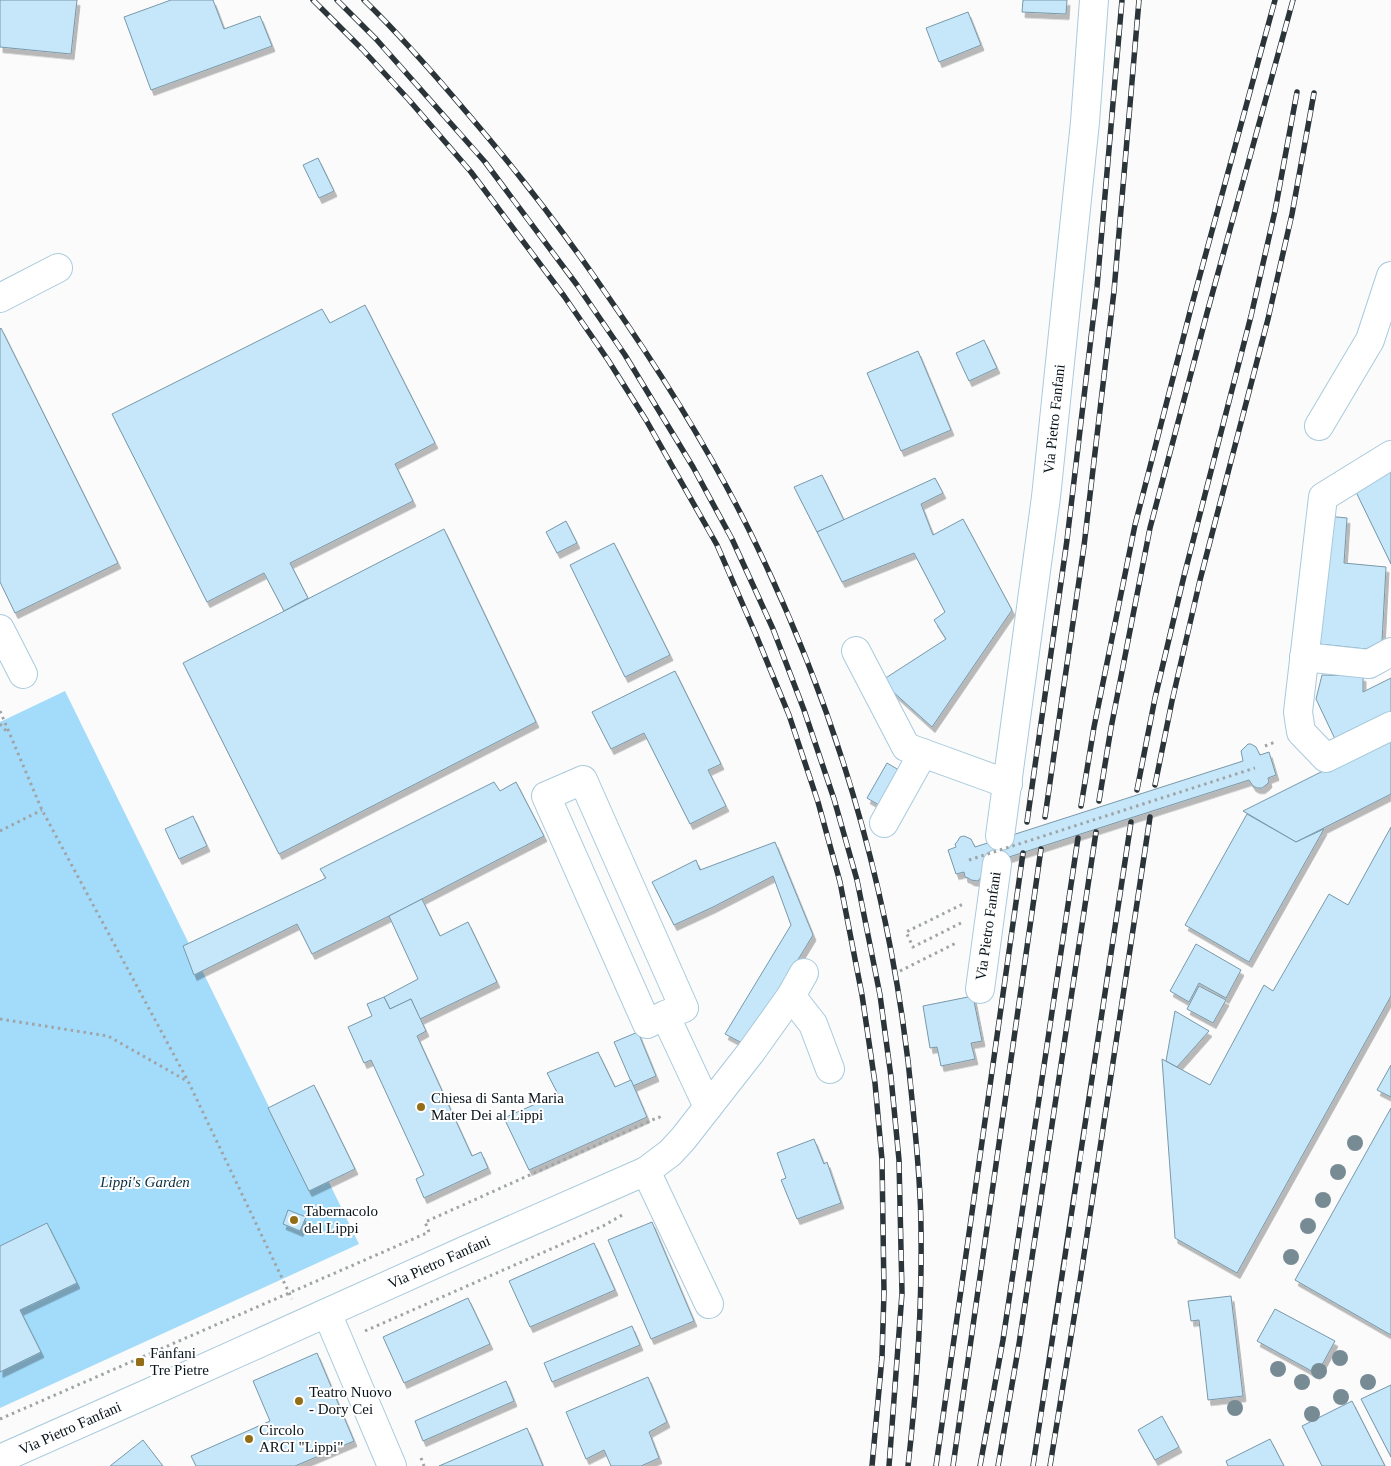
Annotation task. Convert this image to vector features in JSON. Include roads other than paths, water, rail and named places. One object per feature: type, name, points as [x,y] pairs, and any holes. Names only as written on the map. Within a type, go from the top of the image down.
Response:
[{"type":"street","name":"Via Pietro Fanfani","points":[[1000,836],[1046,497],[1085,122],[1094,0]]},
{"type":"street","points":[[0,298],[58,268]]},
{"type":"street","points":[[1319,426],[1370,340],[1391,276]]},
{"type":"street","points":[[1391,455],[1323,497],[1298,712],[1301,732],[1326,758],[1391,726]]},
{"type":"street","points":[[0,629],[23,674]]},
{"type":"street","points":[[856,651],[906,747],[1008,784]]},
{"type":"street","points":[[1305,651],[1369,664],[1391,652]]},
{"type":"street","points":[[884,824],[924,753]]},
{"type":"street","points":[[583,780],[684,1008],[666,1015],[647,1024],[546,796],[583,780]]},
{"type":"street","name":"Via Pietro Fanfani","points":[[980,989],[995,876]]},
{"type":"street","name":"Via Pietro Fanfani","points":[[0,1459],[646,1171],[670,1153],[683,1139],[751,1052],[798,984],[830,1069]]},
{"type":"street","points":[[666,1015],[708,1107]]},
{"type":"street","points":[[646,1171],[709,1304]]},
{"type":"street","points":[[315,1318],[392,1466]]},
{"type":"railway","points":[[313,0],[409,100],[471,172],[564,296],[608,360],[646,420],[717,545],[789,715],[818,802],[840,882],[862,995],[875,1083],[882,1160],[884,1292],[882,1357],[872,1466]]},
{"type":"railway","points":[[337,0],[376,39],[485,162],[577,285],[625,355],[693,467],[732,539],[773,629],[804,710],[834,799],[857,880],[880,995],[891,1077],[899,1160],[902,1293],[889,1466]]},
{"type":"railway","points":[[364,0],[430,70],[523,180],[574,248],[646,352],[701,441],[734,501],[782,601],[811,671],[836,741],[877,885],[893,959],[905,1033],[917,1154],[921,1230],[918,1348],[908,1466]]},
{"type":"railway","points":[[1027,822],[1067,540],[1097,287],[1122,0]]},
{"type":"railway","points":[[1045,817],[1084,546],[1114,291],[1139,0]]},
{"type":"railway","points":[[1081,806],[1094,727],[1135,525],[1191,308],[1275,0]]},
{"type":"railway","points":[[1099,801],[1111,728],[1150,528],[1293,0]]},
{"type":"railway","points":[[1137,790],[1155,698],[1184,576],[1251,316],[1275,211],[1297,92]]},
{"type":"railway","points":[[1155,785],[1200,580],[1268,319],[1292,214],[1314,93]]},
{"type":"railway","points":[[1050,1466],[1150,817]]},
{"type":"railway","points":[[1033,1466],[1131,822]]},
{"type":"railway","points":[[998,1466],[1019,1344],[1096,832]]},
{"type":"railway","points":[[980,1466],[1003,1340],[1078,838]]},
{"type":"railway","points":[[953,1466],[1041,849]]},
{"type":"railway","points":[[936,1466],[1023,853]]},
{"type":"place","name":"Chiesa di Santa Maria Mater Dei al Lippi","points":[[421,1107]]},
{"type":"place","name":"Tabernacolo del Lippi","points":[[294,1220]]},
{"type":"place","name":"Fanfani Tre Pietre","points":[[140,1362]]},
{"type":"place","name":"Teatro Nuovo - Dory Cei","points":[[299,1401]]},
{"type":"place","name":"Circolo ARCI \"Lippi\"","points":[[249,1439]]},
{"type":"park label","name":"Lippi's Garden","points":[[145,1182]]}]
